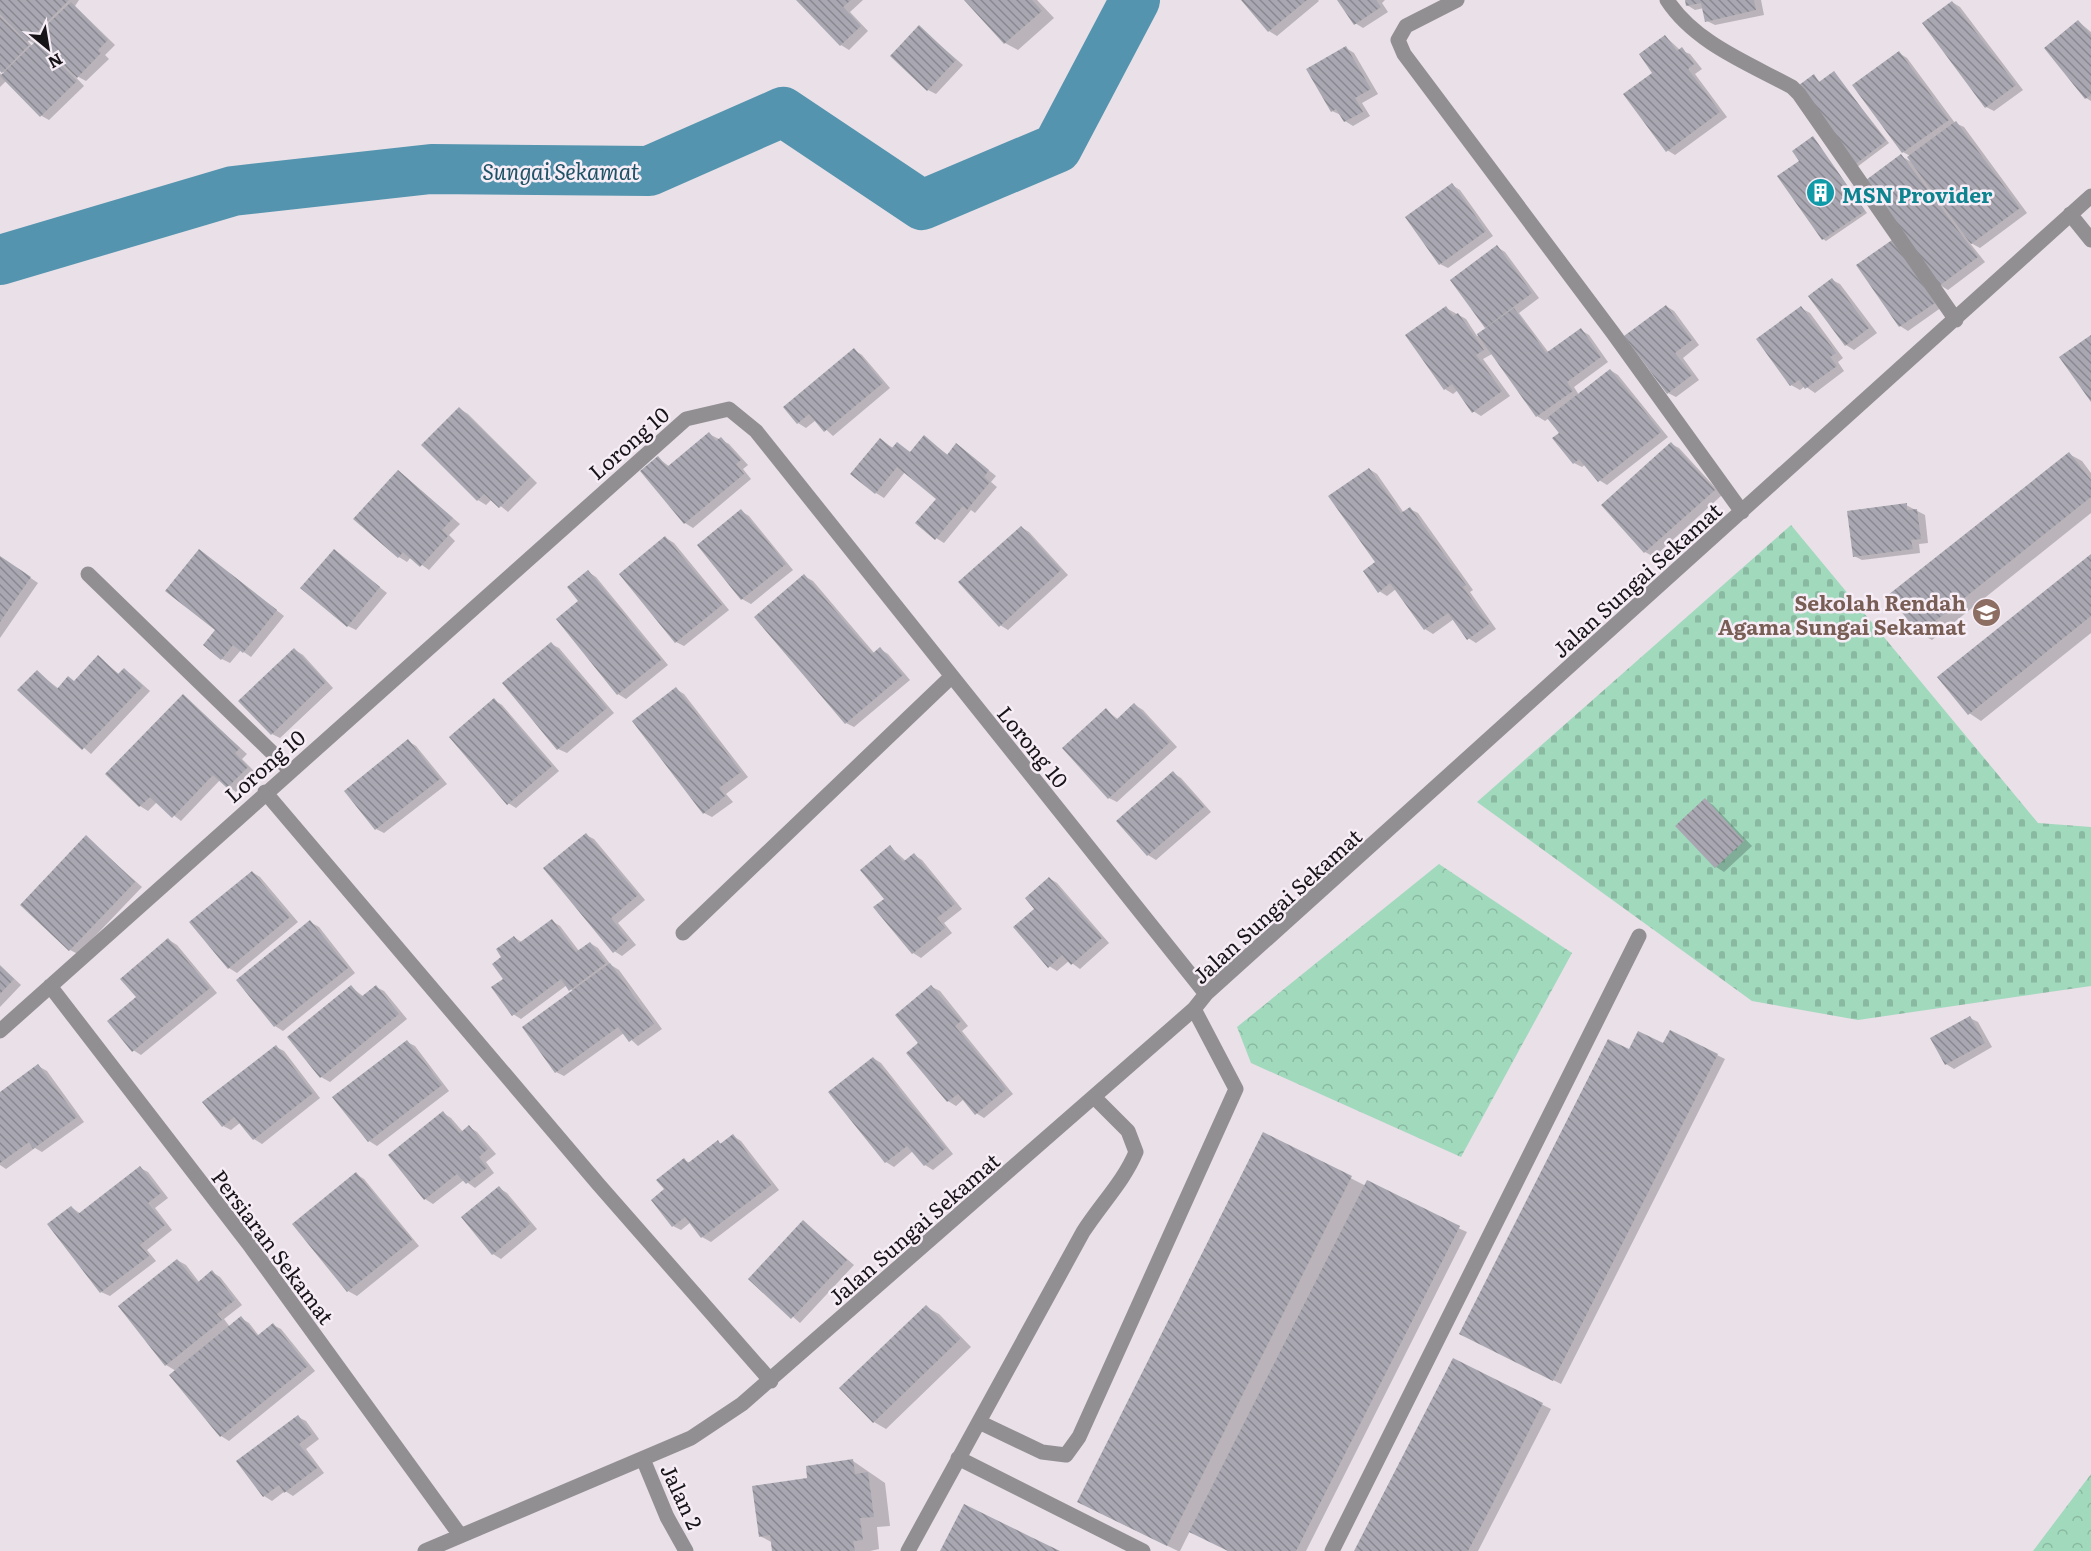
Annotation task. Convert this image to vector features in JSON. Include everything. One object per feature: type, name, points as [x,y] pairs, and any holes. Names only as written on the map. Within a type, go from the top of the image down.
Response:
[{"type":"street","points":[[1457,0],[1406,26],[1398,40],[1404,54],[1613,333],[1742,512]]},
{"type":"street","points":[[1667,0],[1673,9],[1709,42],[1792,87],[1799,94],[1956,320]]},
{"type":"street","name":"Jalan Sungai Sekamat","points":[[425,1551],[691,1438],[771,1381],[1194,1009],[1206,994],[2091,196]]},
{"type":"street","points":[[2070,214],[2091,240]]},
{"type":"street","name":"Lorong 10","points":[[0,1030],[686,419],[729,409],[756,431],[1206,994]]},
{"type":"street","points":[[88,573],[290,770]]},
{"type":"street","points":[[683,933],[951,677]]},
{"type":"street","points":[[265,792],[591,1176],[771,1381]]},
{"type":"street","points":[[1332,1551],[1639,936]]},
{"type":"street","name":"Persiaran Sekamat","points":[[50,986],[251,1247],[460,1535]]},
{"type":"street","points":[[979,1422],[1042,1452],[1066,1455],[1079,1437],[1236,1089],[1194,1009]]},
{"type":"street","points":[[908,1551],[1083,1232],[1102,1202],[1128,1172],[1136,1152],[1128,1131],[1094,1097]]},
{"type":"street","points":[[958,1458],[1143,1551]]},
{"type":"street","name":"Jalan 2","points":[[643,1459],[667,1517],[686,1551]]},
{"type":"green space","points":[[1791,525],[2038,823],[2091,827],[2091,986],[1858,1020],[1752,1001],[1477,802]]},
{"type":"green space","points":[[1439,864],[1572,953],[1461,1157],[1251,1063],[1237,1027]]},
{"type":"green space","points":[[2091,1474],[2091,1551],[2033,1551]]},
{"type":"building","points":[[0,0],[69,0],[27,42],[0,14]]},
{"type":"building","points":[[796,0],[851,0],[843,7],[861,26],[840,46]]},
{"type":"building","points":[[964,0],[1032,0],[1042,11],[1004,44]]},
{"type":"building","points":[[1241,0],[1307,0],[1268,32]]},
{"type":"building","points":[[1337,0],[1376,0],[1381,7],[1354,25]]},
{"type":"building","points":[[1685,0],[1754,0],[1756,10],[1705,22],[1701,3],[1686,6]]},
{"type":"building","points":[[1952,1],[2016,85],[1985,108],[1922,23]]},
{"type":"building","points":[[71,2],[108,40],[98,50],[101,53],[77,78],[35,36]]},
{"type":"building","points":[[0,17],[29,45],[2,73],[0,71]]},
{"type":"building","points":[[2078,20],[2091,35],[2091,95],[2085,99],[2044,48]]},
{"type":"building","points":[[919,25],[956,60],[927,91],[890,56]]},
{"type":"building","points":[[1665,35],[1677,51],[1682,47],[1694,64],[1688,69],[1720,112],[1666,152],[1623,94],[1652,73],[1639,54]]},
{"type":"building","points":[[37,40],[77,81],[40,117],[0,76]]},
{"type":"building","points":[[1346,46],[1371,89],[1355,98],[1363,112],[1344,122],[1336,109],[1331,112],[1306,69]]},
{"type":"building","points":[[1899,51],[1949,120],[1902,153],[1852,85]]},
{"type":"building","points":[[1834,71],[1886,141],[1853,166],[1795,88],[1814,74],[1819,82]]},
{"type":"building","points":[[1956,121],[2020,208],[1971,244],[1907,157]]},
{"type":"building","name":"MSN Provider","points":[[1813,136],[1865,211],[1822,240],[1777,176],[1799,161],[1792,151]]},
{"type":"building","points":[[1901,154],[1978,257],[1939,286],[1862,183]]},
{"type":"building","points":[[1452,183],[1486,231],[1439,265],[1405,217]]},
{"type":"building","points":[[1892,240],[1935,303],[1899,327],[1856,265]]},
{"type":"building","points":[[1497,245],[1532,293],[1485,328],[1450,280]]},
{"type":"building","points":[[1832,278],[1869,328],[1845,346],[1808,296]]},
{"type":"building","points":[[1666,305],[1692,340],[1675,353],[1692,375],[1667,394],[1624,336]]},
{"type":"building","points":[[1446,306],[1453,316],[1458,313],[1484,350],[1476,355],[1502,391],[1472,413],[1452,384],[1444,390],[1405,335]]},
{"type":"building","points":[[1801,306],[1836,353],[1830,357],[1837,366],[1805,389],[1799,380],[1790,386],[1756,339]]},
{"type":"building","points":[[1514,308],[1546,353],[1581,328],[1601,357],[1567,382],[1573,391],[1536,417],[1477,334]]},
{"type":"building","points":[[2091,335],[2091,402],[2059,357]]},
{"type":"building","points":[[854,348],[883,383],[824,432],[809,414],[797,424],[783,407]]},
{"type":"building","points":[[1610,369],[1661,432],[1598,482],[1579,459],[1573,464],[1552,438],[1559,433],[1547,418]]},
{"type":"building","points":[[459,407],[530,477],[499,508],[484,494],[477,501],[421,445]]},
{"type":"building","points":[[709,432],[716,441],[721,437],[741,460],[736,464],[744,474],[684,524],[640,471],[658,456],[667,467]]},
{"type":"building","points":[[924,435],[947,455],[956,443],[989,470],[984,477],[990,482],[967,510],[963,506],[935,540],[915,523],[936,499],[897,467],[875,494],[850,474],[880,438],[892,448],[897,442],[910,452]]},
{"type":"building","points":[[1671,442],[1715,490],[1644,553],[1601,505]]},
{"type":"building","points":[[2069,452],[2091,480],[2091,497],[1919,634],[1888,595]]},
{"type":"building","points":[[1369,468],[1401,513],[1410,507],[1466,585],[1463,587],[1489,624],[1467,640],[1448,613],[1424,630],[1390,583],[1378,593],[1363,571],[1375,562],[1328,496]]},
{"type":"building","points":[[398,470],[453,518],[442,530],[448,536],[420,567],[403,552],[398,558],[353,519]]},
{"type":"building","points":[[1907,503],[1907,510],[1917,509],[1921,539],[1911,540],[1913,549],[1853,557],[1847,511]]},
{"type":"building","points":[[741,509],[786,564],[741,600],[697,545]]},
{"type":"building","points":[[1021,526],[1061,570],[999,627],[958,582]]},
{"type":"building","points":[[665,536],[722,605],[675,643],[619,574]]},
{"type":"building","points":[[199,549],[277,610],[243,653],[233,645],[221,660],[203,645],[215,630],[165,591]]},
{"type":"building","points":[[334,549],[380,587],[347,627],[300,588]]},
{"type":"building","points":[[2091,554],[2091,616],[1968,715],[1937,677]]},
{"type":"building","points":[[0,556],[31,577],[0,622]]},
{"type":"building","points":[[588,570],[661,660],[617,695],[556,619],[578,601],[567,587]]},
{"type":"building","points":[[804,574],[872,654],[880,647],[903,675],[845,724],[754,617]]},
{"type":"building","points":[[551,642],[607,708],[557,750],[502,683]]},
{"type":"building","points":[[294,648],[326,682],[271,735],[238,701]]},
{"type":"building","points":[[98,655],[118,674],[124,668],[143,686],[82,750],[17,690],[37,670],[57,689],[68,676],[74,681]]},
{"type":"building","points":[[676,687],[741,772],[719,788],[725,796],[703,814],[632,721]]},
{"type":"building","points":[[183,694],[240,748],[235,753],[248,767],[227,788],[213,775],[172,818],[150,797],[139,807],[105,774]]},
{"type":"building","points":[[494,698],[552,766],[507,805],[449,737]]},
{"type":"building","points":[[1134,703],[1170,742],[1108,799],[1062,748],[1106,708],[1116,720]]},
{"type":"building","points":[[408,739],[440,779],[375,830],[344,791]]},
{"type":"building","points":[[1173,771],[1204,807],[1147,856],[1116,821]]},
{"type":"building","points":[[1705,798],[1744,841],[1715,868],[1675,826]]},
{"type":"building","points":[[586,833],[638,895],[611,918],[628,940],[613,953],[543,868]]},
{"type":"building","points":[[86,835],[135,882],[69,951],[20,905]]},
{"type":"building","points":[[890,845],[903,862],[914,853],[955,904],[937,918],[945,928],[912,954],[873,907],[884,899],[860,870]]},
{"type":"building","points":[[252,871],[290,917],[228,969],[189,922]]},
{"type":"building","points":[[1049,877],[1102,938],[1071,965],[1062,955],[1048,968],[1013,927],[1034,909],[1025,898]]},
{"type":"building","points":[[552,919],[576,952],[590,942],[606,963],[569,991],[561,979],[512,1016],[491,987],[503,979],[492,964],[501,957],[496,949],[514,936],[519,943]]},
{"type":"building","points":[[310,920],[348,968],[274,1027],[236,980]]},
{"type":"building","points":[[168,938],[210,988],[132,1052],[107,1021],[136,997],[120,979]]},
{"type":"building","points":[[610,963],[654,1024],[629,1042],[618,1027],[555,1073],[522,1027]]},
{"type":"building","points":[[0,966],[14,979],[0,994]]},
{"type":"building","points":[[351,985],[361,997],[376,985],[399,1014],[320,1078],[287,1037]]},
{"type":"building","points":[[931,985],[961,1021],[955,1026],[1006,1089],[975,1115],[958,1094],[947,1102],[906,1053],[918,1043],[895,1015]]},
{"type":"building","points":[[1970,1016],[1985,1043],[1945,1065],[1930,1038]]},
{"type":"building","points":[[1670,1030],[1718,1054],[1553,1381],[1459,1334],[1608,1039],[1629,1049],[1638,1031],[1663,1043]]},
{"type":"building","points":[[407,1040],[442,1085],[368,1142],[332,1097]]},
{"type":"building","points":[[276,1045],[313,1093],[253,1140],[234,1117],[222,1127],[202,1102]]},
{"type":"building","points":[[873,1057],[946,1148],[924,1166],[907,1146],[885,1163],[828,1092]]},
{"type":"building","points":[[38,1064],[77,1117],[33,1149],[29,1142],[0,1163],[0,1092]]},
{"type":"building","points":[[443,1111],[460,1133],[469,1125],[488,1149],[479,1157],[487,1168],[466,1184],[457,1174],[424,1200],[388,1155]]},
{"type":"building","points":[[1263,1132],[1352,1176],[1167,1546],[1077,1502]]},
{"type":"building","points":[[733,1134],[771,1185],[701,1238],[685,1217],[672,1227],[651,1200],[664,1189],[656,1180],[684,1158],[688,1163],[718,1140],[720,1144]]},
{"type":"building","points":[[140,1166],[161,1193],[148,1203],[165,1225],[140,1245],[149,1256],[100,1293],[47,1224],[71,1206],[78,1214]]},
{"type":"building","points":[[356,1172],[412,1240],[347,1292],[292,1224]]},
{"type":"building","points":[[1367,1180],[1460,1226],[1296,1551],[1228,1551],[1189,1532]]},
{"type":"building","points":[[499,1186],[530,1224],[492,1255],[461,1217]]},
{"type":"building","points":[[803,1220],[847,1260],[791,1319],[748,1279]]},
{"type":"building","points":[[177,1259],[197,1283],[212,1270],[235,1300],[217,1314],[222,1320],[165,1366],[118,1306]]},
{"type":"building","points":[[926,1305],[960,1339],[873,1423],[839,1388]]},
{"type":"building","points":[[241,1316],[257,1336],[273,1323],[308,1366],[220,1437],[169,1375]]},
{"type":"building","points":[[1453,1358],[1543,1403],[1489,1511],[1468,1551],[1354,1551]]},
{"type":"building","points":[[298,1415],[312,1434],[299,1444],[317,1468],[284,1493],[279,1485],[263,1497],[236,1461]]},
{"type":"building","points":[[853,1459],[855,1474],[868,1472],[874,1517],[860,1518],[863,1540],[853,1541],[855,1551],[772,1551],[770,1535],[759,1537],[752,1486],[807,1478],[806,1466]]},
{"type":"building","points":[[964,1504],[1031,1537],[1060,1551],[940,1551]]},
{"type":"waterway","name":"Sungai Sekamat","points":[[0,260],[233,191],[431,169],[649,171],[783,112],[922,205],[1057,148],[1135,0]]},
{"type":"place","name":"MSN Provider","points":[[1821,193]]},
{"type":"place","name":"Sekolah Rendah Agama Sungai Sekamat","points":[[1987,613]]}]
